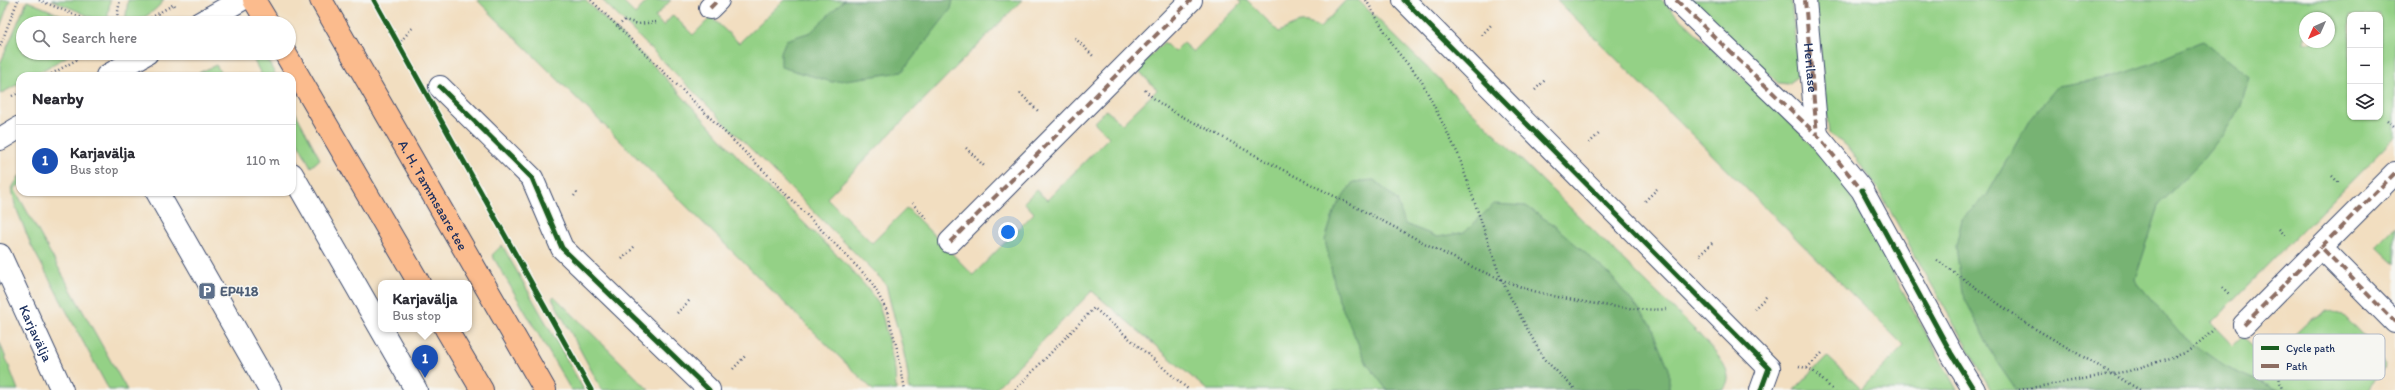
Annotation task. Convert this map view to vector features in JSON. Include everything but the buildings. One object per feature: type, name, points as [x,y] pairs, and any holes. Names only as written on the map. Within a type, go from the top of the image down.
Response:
[{"type":"main road","points":[[254,0],[264,16]]},
{"type":"main road","name":"A. H. Tammsaare tee","points":[[321,0],[545,390]]},
{"type":"main road","points":[[289,60],[417,280]]},
{"type":"main road","points":[[448,332],[482,390]]},
{"type":"street","points":[[212,16],[241,0]]},
{"type":"street","points":[[950,242],[1191,0]]},
{"type":"street","points":[[1404,0],[1769,368],[1761,390]]},
{"type":"street","points":[[1676,0],[1817,135],[1862,190],[1951,353],[1974,390]]},
{"type":"street","name":"Herilase","points":[[1805,0],[1817,135]]},
{"type":"street","points":[[114,72],[135,60]]},
{"type":"street","points":[[440,87],[532,178],[562,248],[709,390]]},
{"type":"street","points":[[0,138],[16,129]]},
{"type":"street","points":[[2244,325],[2395,173]]},
{"type":"street","points":[[296,181],[378,324]]},
{"type":"street","points":[[158,196],[270,390]]},
{"type":"street","points":[[2321,247],[2395,322]]},
{"type":"street","name":"Karjavälja","points":[[0,255],[62,390]]},
{"type":"street","points":[[383,332],[416,390]]},
{"type":"path","points":[[0,46],[18,0]]},
{"type":"path","points":[[39,0],[77,16]]},
{"type":"path","points":[[117,16],[120,0]]},
{"type":"path","points":[[154,16],[174,4],[175,0]]},
{"type":"path","points":[[591,0],[765,172],[870,281],[887,311],[899,356],[905,390]]},
{"type":"path","points":[[1366,0],[1396,50],[1421,80],[1458,154],[1501,279],[1543,358],[1576,390]]},
{"type":"path","points":[[174,4],[179,10]]},
{"type":"path","points":[[618,26],[625,20],[638,24],[657,22]]},
{"type":"path","points":[[401,41],[413,27]]},
{"type":"path","points":[[395,37],[402,51]]},
{"type":"path","points":[[1075,38],[1093,56]]},
{"type":"path","points":[[55,72],[77,60]]},
{"type":"path","points":[[1123,68],[1150,96],[1235,144],[1442,252],[1501,279],[1548,294],[1595,302],[1662,310],[1673,308],[1692,291]]},
{"type":"path","points":[[1529,96],[1546,79]]},
{"type":"path","points":[[1020,93],[1038,111]]},
{"type":"path","points":[[2387,120],[2395,127]]},
{"type":"path","points":[[1583,149],[1600,132]]},
{"type":"path","points":[[966,148],[984,166]]},
{"type":"path","points":[[1640,206],[1657,189]]},
{"type":"path","points":[[912,203],[930,221]]},
{"type":"path","points":[[1695,260],[1712,243]]},
{"type":"path","points":[[622,259],[635,246]]},
{"type":"path","points":[[1934,257],[2027,324],[2140,390]]},
{"type":"path","points":[[1749,314],[1767,296]]},
{"type":"path","points":[[677,313],[690,300]]},
{"type":"path","points":[[1015,390],[1094,308],[1190,390]]},
{"type":"path","points":[[2019,390],[2129,371],[2185,353],[2201,342],[2215,328]]},
{"type":"path","points":[[1807,368],[1823,352]]},
{"type":"path","points":[[733,369],[746,356]]},
{"type":"path","points":[[1769,368],[1801,365],[1812,370],[1833,390]]},
{"type":"green space","points":[[0,0],[10,0],[0,27]]},
{"type":"green space","points":[[52,0],[110,0],[108,16],[89,16]]},
{"type":"green space","points":[[128,0],[164,0],[147,16],[126,16]]},
{"type":"green space","points":[[477,0],[585,0],[660,72],[753,173],[846,264],[867,288],[878,303],[883,318],[895,370],[896,390],[873,390]]},
{"type":"green space","points":[[602,0],[621,0],[635,14],[648,0],[671,0],[655,17],[663,26],[673,15],[693,35],[711,17],[739,43],[784,0],[1022,0],[827,198],[872,243],[907,208],[973,275],[1034,213],[1024,202],[1036,190],[1047,200],[1109,137],[1094,122],[1106,110],[1122,124],[1157,90],[1137,69],[1164,42],[1174,52],[1183,43],[1193,52],[1241,3],[1238,0],[1247,0],[1279,32],[1299,23],[1308,23],[1320,28],[1346,0],[1358,0],[1699,334],[1722,361],[1728,376],[1727,383],[1723,390],[1207,390],[1092,291],[994,390],[909,390],[906,363],[886,284]]},
{"type":"green space","points":[[844,0],[953,0],[951,9],[902,72],[832,82],[781,67],[781,52],[786,40],[811,32]]},
{"type":"green space","points":[[1557,0],[1661,0],[1800,132],[1843,182],[1957,390],[1794,390],[1827,356],[1861,389],[1904,346]]},
{"type":"green space","points":[[1691,0],[1791,0],[1799,76],[1788,84],[1778,83]]},
{"type":"green space","points":[[1815,0],[2395,0],[2395,137],[2211,323],[2233,346],[2242,337],[2253,347],[2253,380],[2375,380],[2369,390],[1991,390],[1875,184],[1846,145],[1829,134]]},
{"type":"green space","points":[[27,1],[64,16],[21,16]]},
{"type":"green space","points":[[16,27],[16,60],[61,60],[39,72],[16,72],[16,85],[0,94],[0,64]]},
{"type":"green space","points":[[2203,41],[2249,77],[2241,106],[2224,133],[2203,159],[2160,203],[2135,280],[2182,336],[2227,368],[2278,390],[2016,390],[1998,364],[1962,293],[1956,246],[1962,219],[1987,195],[2030,119],[2058,86],[2112,77],[2147,65]]},
{"type":"green space","points":[[254,60],[268,60],[274,72],[260,72]]},
{"type":"green space","points":[[216,65],[220,72],[201,72]]},
{"type":"green space","points":[[296,114],[320,159],[311,167],[296,139]]},
{"type":"green space","points":[[1374,180],[1397,200],[1405,224],[1438,237],[1465,232],[1494,204],[1526,206],[1555,226],[1610,275],[1651,324],[1669,369],[1669,390],[1387,390],[1367,364],[1337,296],[1325,240],[1335,209],[1353,182]]},
{"type":"green space","points":[[16,182],[16,187],[14,188],[16,196],[18,196],[127,390],[109,390],[31,245],[15,205],[12,188]]},
{"type":"green space","points":[[2395,227],[2395,264],[2376,246]]},
{"type":"green space","points":[[502,245],[584,390],[571,390],[492,255]]},
{"type":"green space","points":[[554,296],[649,390],[602,390],[552,298]]},
{"type":"green space","points":[[2327,310],[2343,315],[2361,334],[2295,334],[2310,320]]},
{"type":"green space","points":[[0,343],[18,390],[0,390]]},
{"type":"marked path","points":[[710,8],[718,0]]},
{"type":"marked path","points":[[950,242],[1191,0]]},
{"type":"marked path","points":[[1676,0],[1817,135],[1864,193]]},
{"type":"marked path","points":[[1805,0],[1817,135]]},
{"type":"marked path","points":[[2395,173],[2321,247],[2395,322]]},
{"type":"marked path","points":[[2244,325],[2321,247]]},
{"type":"cycle path","points":[[374,0],[591,390]]},
{"type":"cycle path","points":[[1404,0],[1769,368],[1761,390]]},
{"type":"cycle path","points":[[440,87],[532,178],[562,248],[709,390]]},
{"type":"cycle path","points":[[1862,190],[1951,353],[1974,390]]},
{"type":"place","name":"EP418","points":[[207,291]]},
{"type":"place","name":"Karjavälja","points":[[425,378]]}]
